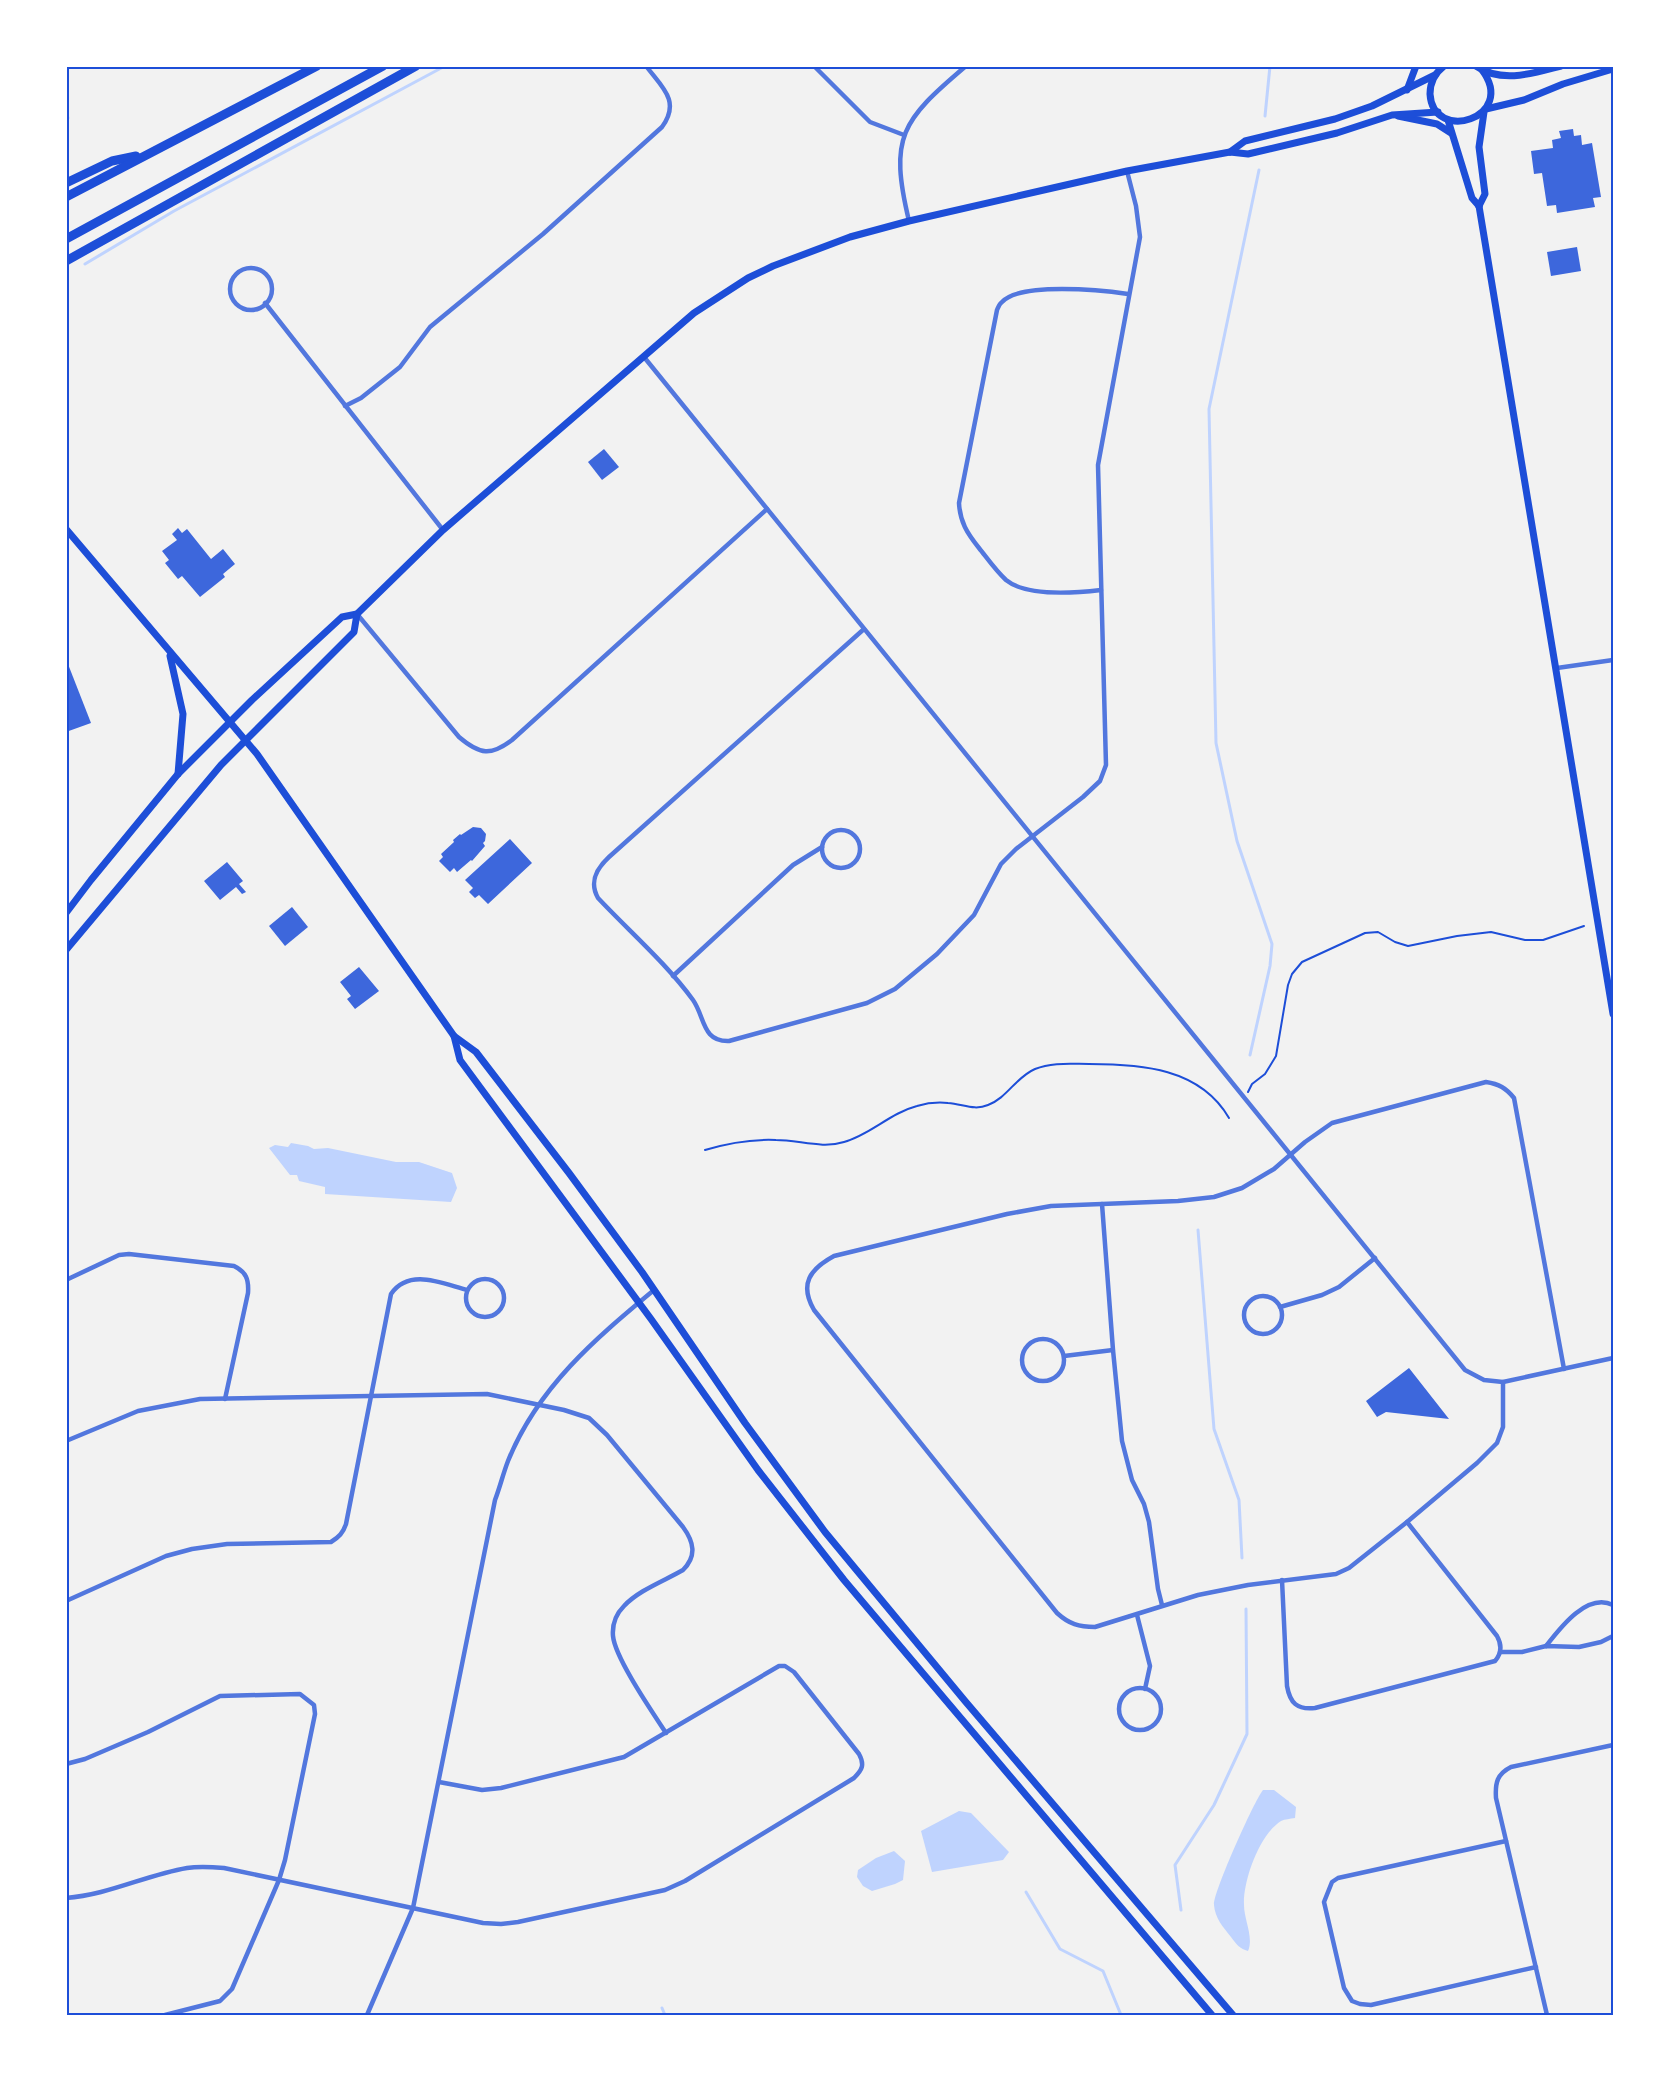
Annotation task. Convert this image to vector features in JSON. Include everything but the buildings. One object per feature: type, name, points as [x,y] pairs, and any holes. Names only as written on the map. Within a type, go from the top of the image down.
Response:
[{"type":"highway","points":[[66,197],[317,66]]},
{"type":"highway","points":[[66,239],[383,66]]},
{"type":"highway","points":[[66,261],[416,66]]},
{"type":"highway","points":[[66,183],[112,161],[147,154]]},
{"type":"main road","points":[[1407,90],[1416,66]]},
{"type":"main road","points":[[1230,152],[1245,141],[1335,119],[1372,106],[1435,75],[1444,66]]},
{"type":"main road","points":[[1479,68],[1494,74],[1517,76],[1561,66]]},
{"type":"main road","points":[[1479,68],[1487,77],[1491,93],[1485,110],[1479,147],[1485,194],[1479,206]]},
{"type":"main road","points":[[1435,75],[1430,90],[1438,112],[1448,120],[1461,122],[1473,120],[1485,110],[1524,100],[1563,84],[1613,69]]},
{"type":"main road","points":[[66,913],[178,774],[252,700],[342,617],[357,614],[443,530],[694,313],[748,278],[850,237],[909,221],[1127,171],[1230,152],[1248,154],[1337,133],[1392,115],[1438,112]]},
{"type":"main road","points":[[1392,115],[1437,124],[1451,133]]},
{"type":"main road","points":[[1448,120],[1472,198],[1479,206],[1613,1014]]},
{"type":"main road","points":[[66,529],[257,754],[454,1035],[476,1052],[569,1173],[642,1272],[744,1424],[825,1532],[972,1710],[1233,2015]]},
{"type":"main road","points":[[66,951],[220,765],[354,632],[357,614]]},
{"type":"main road","points":[[170,653],[183,714],[178,774]]},
{"type":"main road","points":[[454,1035],[460,1060],[639,1302],[758,1470],[844,1580],[1212,2015]]},
{"type":"street","points":[[345,406],[361,398],[399,367],[429,327],[543,234],[662,127],[668,119],[671,105],[665,90],[646,66]]},
{"type":"street","points":[[814,66],[870,122],[904,135]]},
{"type":"street","points":[[909,221],[899,155],[904,135],[912,118],[928,99],[966,66]]},
{"type":"street","points":[[864,629],[598,867],[595,875],[595,892],[598,898],[673,975],[697,1006],[706,1030],[720,1041],[729,1041],[867,1003],[895,989],[958,933],[974,915],[1001,864],[1016,849],[1034,837],[1100,781],[1106,765],[1098,465],[1140,237],[1136,206],[1127,171]]},
{"type":"street","points":[[252,268],[264,273],[271,285],[269,298],[265,303],[250,309],[238,305],[231,295],[231,283],[234,276],[252,268]]},
{"type":"street","points":[[1101,590],[1030,591],[1007,581],[965,530],[960,516],[959,503],[997,310],[1002,302],[1010,296],[1047,288],[1128,294]]},
{"type":"street","points":[[265,303],[443,530]]},
{"type":"street","points":[[644,357],[1465,1370],[1491,1382],[1503,1382],[1613,1359]]},
{"type":"street","points":[[357,614],[459,737],[475,749],[491,752],[500,749],[512,740],[767,509]]},
{"type":"street","points":[[1557,668],[1613,660]]},
{"type":"street","points":[[673,975],[794,865],[822,847],[827,837],[834,832],[844,830],[851,833],[856,838],[860,851],[854,863],[847,867],[837,867],[826,861],[822,847]]},
{"type":"street","points":[[1503,1382],[1503,1427],[1497,1443],[1478,1463],[1349,1568],[1336,1574],[1282,1580],[1198,1595],[1095,1627],[1083,1627],[1073,1625],[1057,1613],[814,1310],[808,1300],[807,1291],[812,1271],[819,1264],[834,1256],[1007,1214],[1052,1206],[1178,1201],[1214,1197],[1242,1188],[1274,1169],[1319,1130],[1332,1123],[1486,1082],[1506,1089],[1514,1098],[1517,1109],[1564,1369]]},
{"type":"street","points":[[1102,1204],[1113,1350],[1126,1461],[1149,1522],[1162,1605]]},
{"type":"street","points":[[66,1280],[109,1259],[129,1254],[234,1266],[241,1270],[247,1276],[248,1293],[225,1399]]},
{"type":"street","points":[[1280,1307],[1323,1295],[1339,1287],[1375,1258]]},
{"type":"street","points":[[66,1600],[166,1557],[192,1549],[227,1544],[331,1542],[338,1538],[345,1524],[391,1294],[402,1281],[412,1279],[433,1281],[467,1290]]},
{"type":"street","points":[[489,1280],[500,1287],[503,1293],[502,1306],[492,1315],[483,1317],[477,1315],[467,1305],[467,1290],[475,1282],[489,1280]]},
{"type":"street","points":[[366,2015],[413,1908],[495,1500],[508,1460],[538,1406],[564,1372],[587,1347],[654,1290]]},
{"type":"street","points":[[1258,1297],[1271,1298],[1280,1307],[1282,1318],[1280,1324],[1275,1331],[1269,1334],[1252,1332],[1244,1321],[1244,1310],[1248,1303],[1258,1297]]},
{"type":"street","points":[[1042,1338],[1056,1343],[1062,1349],[1064,1356],[1060,1373],[1047,1380],[1034,1379],[1023,1364],[1024,1352],[1029,1344],[1042,1338]]},
{"type":"street","points":[[1064,1356],[1113,1350]]},
{"type":"street","points":[[66,1441],[138,1411],[200,1400],[487,1394],[564,1410],[589,1418],[608,1435],[692,1540],[690,1563],[683,1570],[631,1600],[617,1615],[613,1625],[613,1635],[620,1657],[666,1733]]},
{"type":"street","points":[[1282,1580],[1287,1686],[1291,1702],[1297,1706],[1306,1709],[1315,1708],[1495,1661],[1501,1647],[1497,1636],[1407,1522]]},
{"type":"street","points":[[1546,1646],[1576,1613],[1596,1603],[1608,1602],[1613,1605]]},
{"type":"street","points":[[1137,1615],[1150,1666],[1145,1689]]},
{"type":"street","points":[[1500,1652],[1522,1652],[1546,1646],[1579,1647],[1601,1642],[1613,1636]]},
{"type":"street","points":[[66,1898],[110,1891],[168,1873],[198,1867],[224,1868],[483,1923],[518,1922],[665,1890],[685,1881],[854,1778],[863,1766],[859,1754],[794,1672],[785,1666],[773,1669],[624,1757],[501,1788],[482,1790],[439,1782]]},
{"type":"street","points":[[1138,1688],[1145,1689],[1156,1696],[1161,1711],[1159,1718],[1150,1727],[1137,1729],[1124,1722],[1119,1709],[1125,1694],[1138,1688]]},
{"type":"street","points":[[66,1764],[85,1759],[148,1732],[220,1696],[300,1694],[314,1705],[315,1714],[285,1860],[279,1880],[229,1994],[220,2001],[165,2015]]},
{"type":"street","points":[[1547,2015],[1496,1798],[1495,1785],[1503,1771],[1522,1764],[1613,1745]]},
{"type":"street","points":[[1506,1841],[1338,1878],[1332,1882],[1324,1902],[1344,1988],[1352,2001],[1371,2005],[1536,1966]]},
{"type":"path","points":[[1248,1092],[1252,1084],[1265,1074],[1276,1056],[1288,986],[1292,974],[1302,962],[1365,933],[1378,932],[1395,942],[1408,946],[1491,932],[1525,940],[1543,940],[1584,926]]},
{"type":"path","points":[[705,1150],[731,1143],[777,1140],[816,1144],[847,1142],[897,1113],[915,1106],[931,1103],[950,1103],[968,1108],[989,1105],[998,1101],[1031,1071],[1059,1064],[1128,1064],[1154,1068],[1178,1076],[1203,1089],[1216,1099],[1229,1118]]},
{"type":"water","points":[[291,1143],[314,1149],[328,1148],[396,1162],[419,1162],[452,1173],[457,1188],[451,1202],[325,1194],[325,1187],[299,1181],[297,1175],[290,1175],[269,1148],[275,1145],[288,1147]]},
{"type":"water","points":[[1263,1790],[1274,1790],[1296,1807],[1295,1818],[1281,1821],[1273,1828],[1259,1847],[1249,1872],[1244,1895],[1244,1911],[1250,1940],[1248,1951],[1238,1946],[1222,1926],[1214,1905],[1235,1847]]},
{"type":"water","points":[[959,1811],[971,1813],[1009,1852],[1003,1860],[932,1872],[921,1831]]},
{"type":"water","points":[[894,1851],[905,1861],[903,1880],[872,1891],[863,1886],[857,1877],[858,1870],[876,1858]]},
{"type":"waterway","points":[[85,264],[174,211],[445,66]]},
{"type":"waterway","points":[[1265,116],[1270,66]]},
{"type":"waterway","points":[[66,113],[68,118],[66,120]]},
{"type":"waterway","points":[[1250,1055],[1270,966],[1272,944],[1237,841],[1216,743],[1209,409],[1259,170]]},
{"type":"waterway","points":[[1198,1230],[1214,1429],[1239,1500],[1242,1558]]},
{"type":"waterway","points":[[1181,1910],[1175,1865],[1214,1805],[1247,1734],[1246,1609]]},
{"type":"waterway","points":[[1026,1892],[1060,1949],[1103,1971],[1121,2015]]},
{"type":"waterway","points":[[662,2008],[665,2015]]}]
